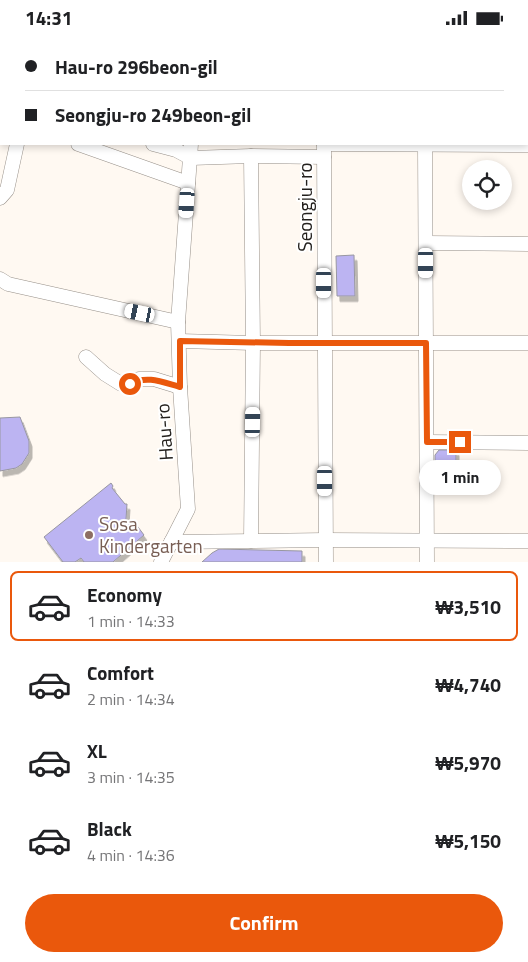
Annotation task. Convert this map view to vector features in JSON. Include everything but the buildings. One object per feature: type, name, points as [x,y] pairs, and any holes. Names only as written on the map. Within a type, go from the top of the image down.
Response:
[{"type":"street","points":[[0,198],[7,190],[17,145]]},
{"type":"street","points":[[81,145],[188,183]]},
{"type":"street","points":[[157,145],[176,150],[191,158],[251,156],[324,148],[400,145]]},
{"type":"street","name":"Hau-ro","points":[[160,562],[188,509],[178,322],[191,145]]},
{"type":"street","points":[[425,145],[426,562]]},
{"type":"street","name":"Seongju-ro","points":[[324,148],[326,562]]},
{"type":"street","points":[[251,156],[254,343],[251,541]]},
{"type":"street","points":[[426,243],[528,244]]},
{"type":"street","points":[[0,279],[8,284],[178,322]]},
{"type":"street","points":[[180,341],[254,343],[528,343]]},
{"type":"street","points":[[86,357],[105,374],[121,384],[130,384],[139,379],[154,379],[180,387]]},
{"type":"street","points":[[427,442],[528,443]]},
{"type":"street","points":[[171,542],[325,540],[528,541]]},
{"type":"place","name":"Sosa Kindergarten","points":[[89,535]]},
{"type":"route","points":[[130,384],[139,379],[154,379],[180,387],[180,341],[426,343],[427,442],[460,442]]}]
